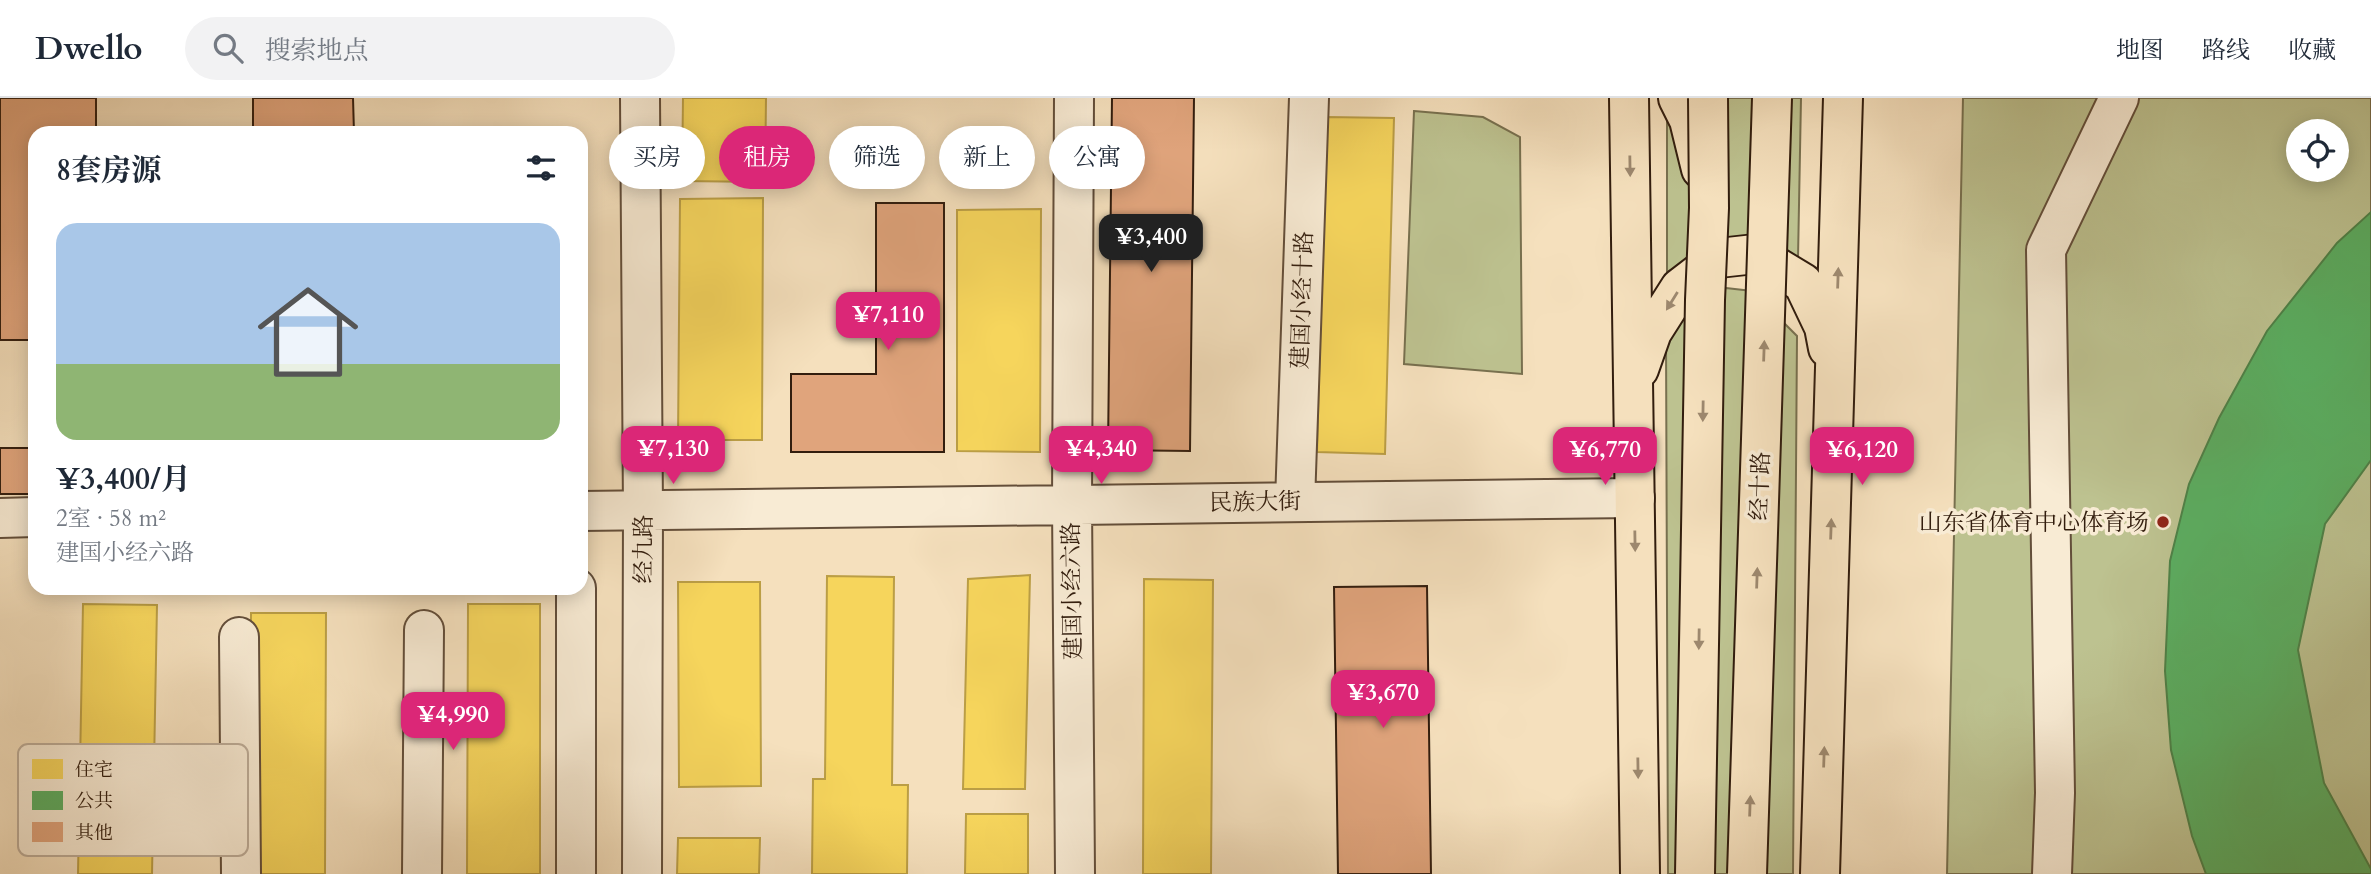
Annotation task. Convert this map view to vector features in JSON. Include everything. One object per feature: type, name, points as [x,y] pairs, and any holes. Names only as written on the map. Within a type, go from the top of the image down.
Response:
[{"type":"main road","points":[[1629,98],[1640,874]]},
{"type":"main road","points":[[1678,98],[1689,120],[1709,208]]},
{"type":"main road","points":[[1695,874],[1709,208],[1708,98]]},
{"type":"main road","name":"经十路","points":[[1747,874],[1772,98]]},
{"type":"main road","points":[[1821,874],[1843,98]]},
{"type":"main road","points":[[1633,385],[1652,332],[1680,288],[1719,258],[1755,254],[1803,283],[1824,327],[1835,385]]},
{"type":"street","name":"经九路","points":[[640,98],[642,874]]},
{"type":"street","name":"建国小经六路","points":[[1074,98],[1072,504],[1075,874]]},
{"type":"street","name":"建国小经十路","points":[[1295,502],[1309,98]]},
{"type":"street","points":[[2052,874],[2055,793],[2046,250],[2119,98]]},
{"type":"street","name":"民族大街","points":[[588,510],[1635,498]]},
{"type":"street","points":[[0,518],[28,517]]},
{"type":"street","points":[[576,595],[576,874]]},
{"type":"street","points":[[422,874],[424,629]]},
{"type":"street","points":[[239,637],[240,744]]},
{"type":"street","points":[[241,856],[241,874]]},
{"type":"green space","points":[[1667,98],[1801,98],[1798,259],[1727,244],[1667,272]]},
{"type":"green space","name":"山东省体育中心体育场","points":[[1963,98],[2371,98],[2371,874],[1947,874]]},
{"type":"green space","points":[[1414,111],[1483,117],[1520,137],[1522,374],[1404,364]]},
{"type":"green space","points":[[1726,288],[1752,291],[1797,336],[1793,874],[1668,874],[1666,337],[1683,310]]},
{"type":"building: 住宅","points":[[683,98],[766,98],[766,126],[719,126],[719,181],[705,181],[705,126],[683,126]]},
{"type":"building: 住宅","points":[[1326,117],[1394,118],[1385,454],[1317,452]]},
{"type":"building: 住宅","points":[[0,149],[28,149],[28,330],[0,330]]},
{"type":"building: 住宅","points":[[763,198],[762,440],[678,440],[680,199]]},
{"type":"building: 住宅","points":[[1041,209],[1040,452],[957,451],[957,210]]},
{"type":"building: 住宅","points":[[1030,575],[1025,789],[963,789],[968,579]]},
{"type":"building: 住宅","points":[[827,576],[894,577],[892,785],[908,785],[907,874],[812,874],[813,779],[825,779]]},
{"type":"building: 住宅","points":[[1144,579],[1213,580],[1211,874],[1143,874]]},
{"type":"building: 住宅","points":[[678,582],[760,582],[761,786],[679,787]]},
{"type":"building: 住宅","points":[[83,604],[157,605],[154,744],[80,744]]},
{"type":"building: 住宅","points":[[468,604],[540,604],[540,874],[467,874]]},
{"type":"building: 住宅","points":[[251,613],[326,613],[325,874],[250,874]]},
{"type":"building: 住宅","points":[[966,814],[1028,814],[1028,874],[965,874]]},
{"type":"building: 住宅","points":[[678,838],[760,838],[759,874],[677,874]]},
{"type":"building: 住宅","points":[[78,856],[152,856],[152,874],[78,874]]},
{"type":"building: 公共","name":"山东省体育中心体育场","points":[[2371,212],[2371,460],[2325,524],[2298,650],[2324,783],[2371,869],[2371,874],[2206,874],[2192,836],[2171,750],[2165,671],[2170,561],[2189,484],[2219,418],[2267,331],[2337,243]]},
{"type":"building: 其他","points":[[0,98],[96,98],[96,126],[28,126],[28,340],[0,340]]},
{"type":"building: 其他","points":[[253,98],[353,98],[354,126],[253,126]]},
{"type":"building: 其他","points":[[1112,98],[1194,98],[1190,451],[1108,450],[1111,189],[1145,189],[1145,126],[1112,126]]},
{"type":"building: 其他","points":[[876,203],[944,203],[944,452],[791,452],[791,374],[876,374]]},
{"type":"building: 其他","points":[[0,448],[28,448],[28,494],[0,494]]},
{"type":"building: 其他","points":[[1427,586],[1431,874],[1338,874],[1334,587]]},
{"type":"place","name":"山东省体育中心体育场","points":[[2163,522]]}]
